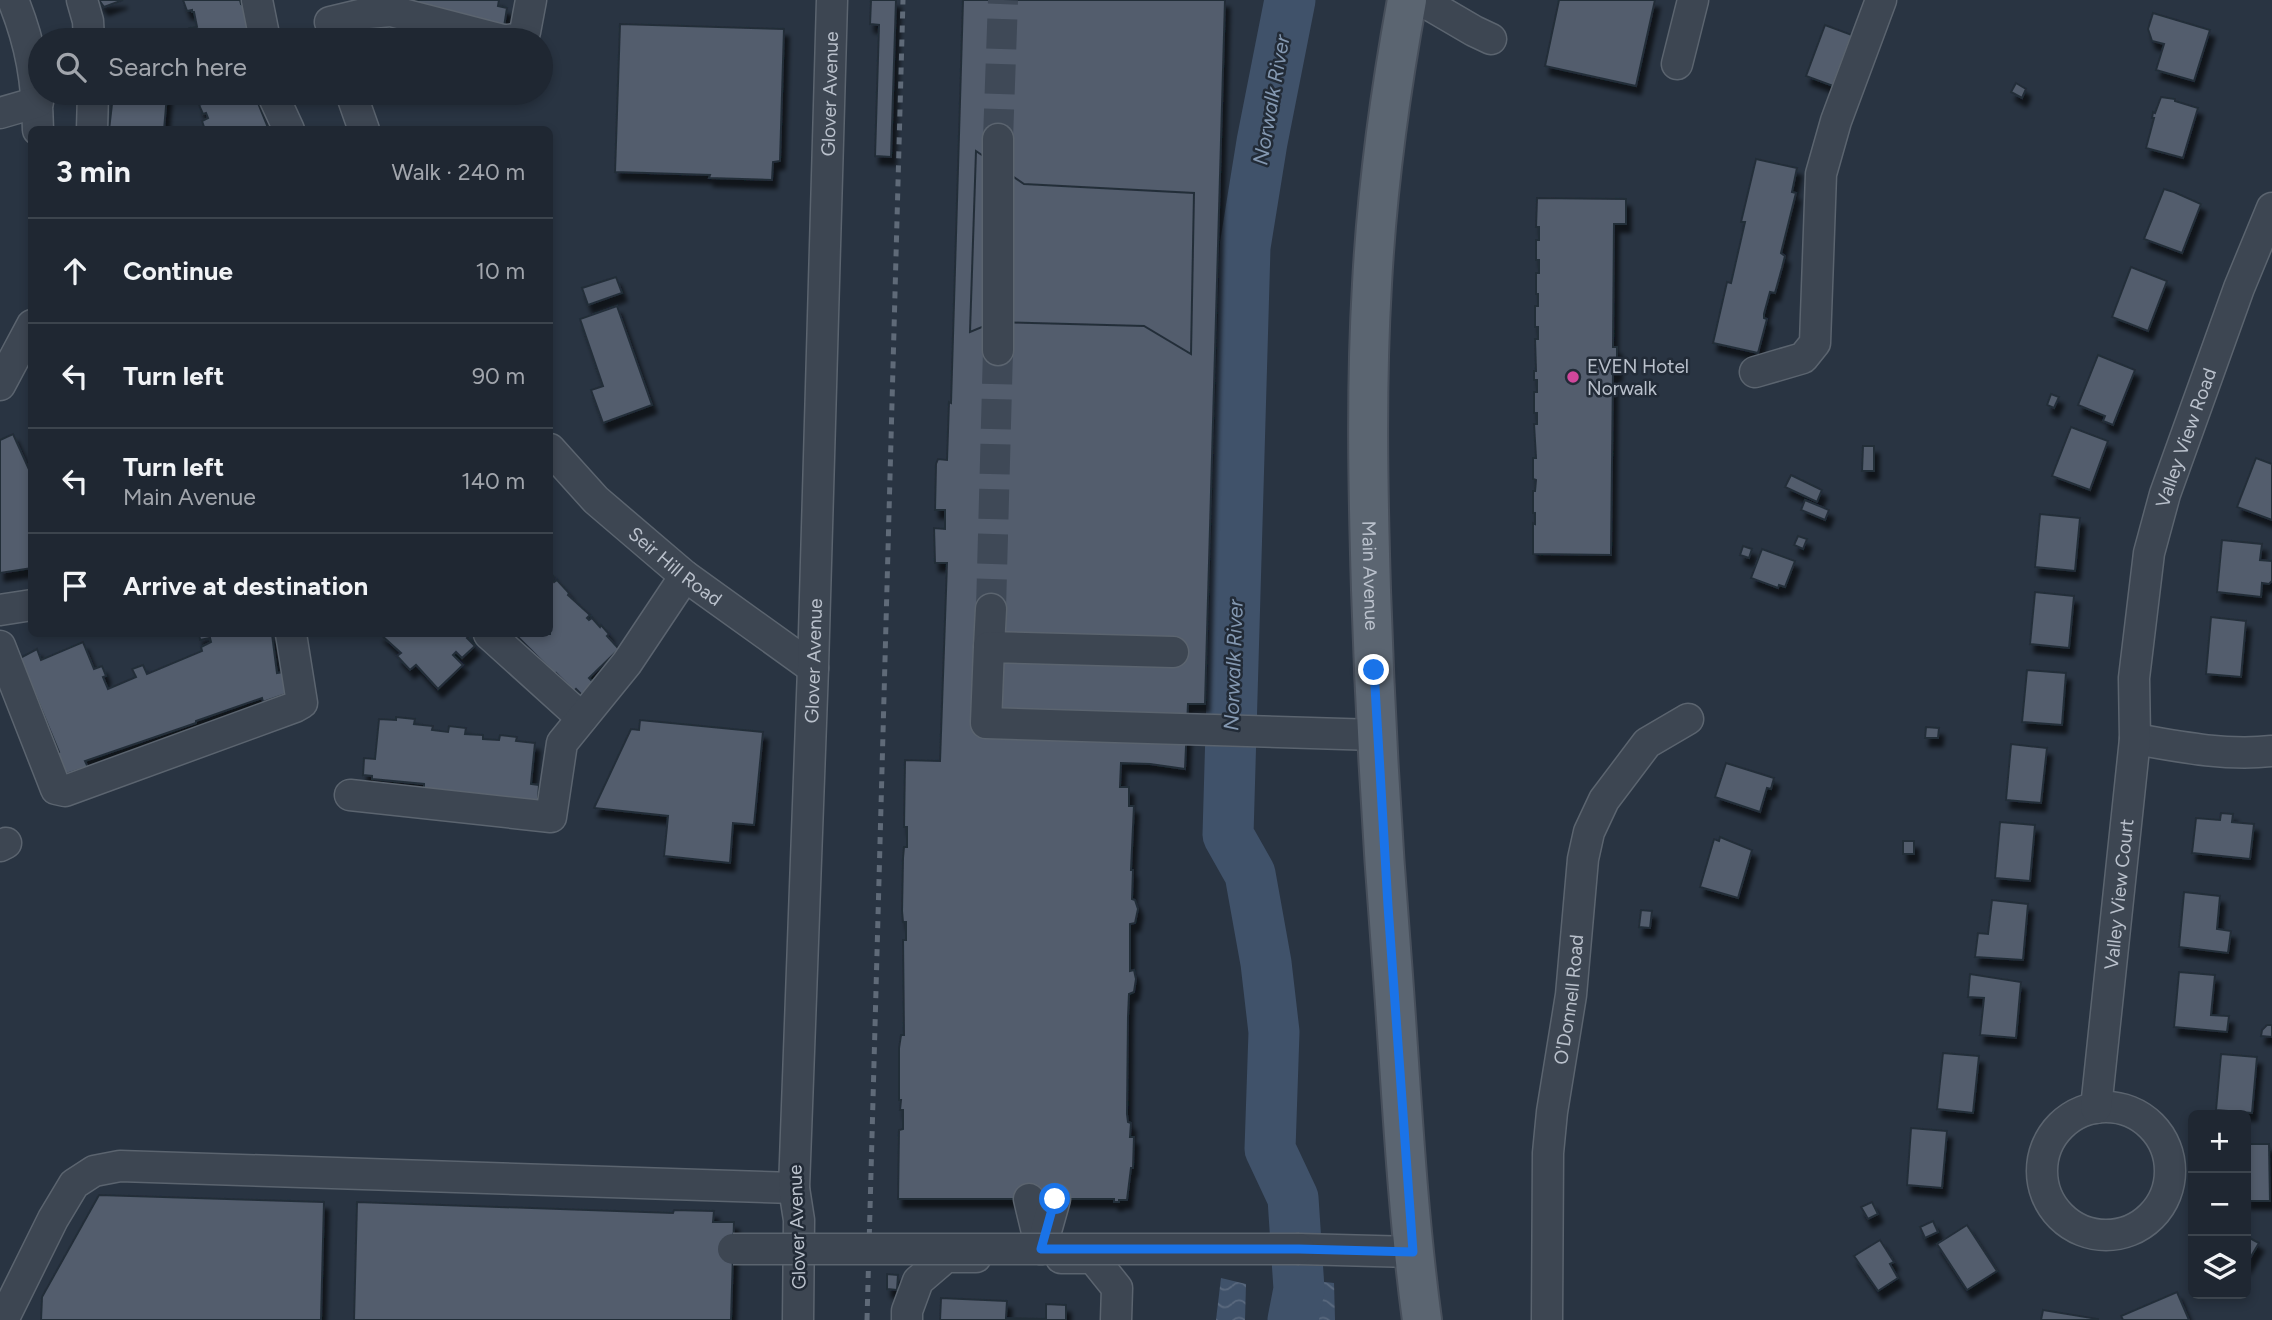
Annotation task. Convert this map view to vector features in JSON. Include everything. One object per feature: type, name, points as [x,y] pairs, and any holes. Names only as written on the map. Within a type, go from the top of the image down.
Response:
[{"type":"main road","name":"Main Avenue","points":[[1407,0],[1380,191],[1370,318],[1369,527],[1376,735],[1413,1252],[1422,1320]]},
{"type":"street","points":[[13,0],[28,47]]},
{"type":"street","points":[[82,0],[88,28]]},
{"type":"street","points":[[257,0],[263,28]]},
{"type":"street","points":[[526,28],[531,0]]},
{"type":"street","name":"Glover Avenue","points":[[798,1320],[800,1225],[793,1188],[813,667],[832,0]]},
{"type":"street","points":[[1421,0],[1491,39]]},
{"type":"street","points":[[1677,64],[1693,0]]},
{"type":"street","points":[[1755,372],[1802,358],[1815,343],[1821,174],[1836,121],[1881,0]]},
{"type":"street","points":[[329,21],[391,6],[465,28]]},
{"type":"street","points":[[92,126],[93,105]]},
{"type":"street","points":[[278,105],[287,126]]},
{"type":"street","points":[[355,105],[363,126]]},
{"type":"street","points":[[0,113],[38,116]]},
{"type":"street","points":[[998,139],[998,350]]},
{"type":"street","name":"Valley View Road","points":[[2134,678],[2149,553],[2165,494],[2239,288],[2272,208]]},
{"type":"street","points":[[0,386],[28,333]]},
{"type":"street","name":"Seir Hill Road","points":[[553,452],[596,500],[685,576],[813,667]]},
{"type":"street","points":[[350,795],[551,817],[562,743],[627,663],[685,576]]},
{"type":"street","points":[[0,610],[28,606]]},
{"type":"street","points":[[991,610],[986,723],[1376,735]]},
{"type":"street","points":[[0,646],[57,789],[65,790],[295,707],[302,702],[291,637]]},
{"type":"street","points":[[492,637],[582,719]]},
{"type":"street","points":[[989,647],[1173,652]]},
{"type":"street","name":"Valley View Court","points":[[2096,1108],[2135,739],[2134,678]]},
{"type":"street","name":"O'Donnell Road","points":[[1547,1320],[1548,1153],[1552,1112],[1572,995],[1583,859],[1589,832],[1604,800],[1647,744],[1688,719]]},
{"type":"street","points":[[2135,739],[2196,750],[2252,753],[2272,751]]},
{"type":"street","points":[[2096,1108],[2126,1110],[2148,1122],[2164,1142],[2171,1166],[2168,1191],[2155,1213],[2136,1228],[2111,1235],[2086,1232],[2064,1220],[2048,1200],[2041,1176],[2045,1151],[2057,1129],[2077,1113],[2096,1108]]},
{"type":"street","points":[[3,1320],[53,1219],[75,1184],[94,1171],[120,1166],[793,1188]]},
{"type":"street","points":[[1041,1249],[1042,1199]]},
{"type":"street","points":[[733,1250],[1299,1249],[1413,1252]]},
{"type":"street","points":[[906,1320],[918,1281],[946,1257],[1093,1258],[1117,1288],[1116,1320]]},
{"type":"water","points":[[1221,1278],[1246,1284],[1245,1320],[1216,1320]]},
{"type":"water","points":[[1287,1278],[1334,1283],[1335,1320],[1275,1320]]},
{"type":"building","points":[[99,0],[123,0],[104,7]]},
{"type":"building","points":[[183,0],[240,0],[246,7],[249,28],[189,28],[197,27],[194,12],[187,11]]},
{"type":"building","points":[[416,0],[499,0],[498,6],[507,8],[504,27],[414,11]]},
{"type":"building","points":[[871,0],[896,0],[891,157],[875,156],[879,25],[870,24]]},
{"type":"building","points":[[963,0],[1225,0],[1205,704],[1188,704],[1185,769],[1121,763],[1120,787],[1129,787],[1129,806],[1134,806],[1132,899],[1138,909],[1135,923],[1130,924],[1130,971],[1134,970],[1136,979],[1134,992],[1129,994],[1128,1017],[1127,1114],[1128,1122],[1131,1123],[1130,1137],[1134,1137],[1133,1168],[1127,1200],[1119,1202],[1114,1202],[1114,1199],[898,1199],[899,1130],[903,1129],[903,1110],[900,1110],[899,1100],[899,1048],[901,1035],[904,1035],[903,940],[906,940],[906,922],[903,922],[902,911],[903,858],[904,847],[907,847],[907,827],[904,827],[905,760],[940,761],[947,563],[935,563],[934,528],[945,529],[945,510],[935,510],[936,464],[938,459],[947,460],[949,402],[951,403]]},
{"type":"building","points":[[1559,0],[1655,0],[1636,86],[1545,66]]},
{"type":"building","points":[[2153,13],[2210,30],[2194,81],[2156,70],[2164,44],[2152,41],[2148,29]]},
{"type":"building","points":[[620,24],[784,29],[780,161],[773,162],[772,180],[615,172]]},
{"type":"building","points":[[1825,25],[1852,35],[1833,86],[1806,76]]},
{"type":"building","points":[[2016,83],[2026,89],[2022,98],[2011,92]]},
{"type":"building","points":[[2161,97],[2198,108],[2183,158],[2146,148],[2154,118],[2153,112],[2155,113]]},
{"type":"building","points":[[112,105],[166,105],[164,126],[109,126]]},
{"type":"building","points":[[199,105],[259,105],[267,126],[204,126],[202,121],[208,118],[206,113],[203,114]]},
{"type":"building","points":[[976,151],[1024,184],[1194,193],[1191,354],[1144,326],[994,322],[970,332]]},
{"type":"building","points":[[1756,159],[1797,168],[1792,192],[1796,193],[1781,253],[1785,256],[1775,293],[1770,292],[1764,314],[1767,319],[1758,353],[1713,343],[1727,282],[1731,283],[1745,222],[1741,222]]},
{"type":"building","points":[[2164,189],[2201,204],[2182,253],[2144,239]]},
{"type":"building","name":"EVEN Hotel Norwalk","points":[[1537,198],[1626,199],[1626,224],[1614,224],[1613,347],[1617,347],[1617,373],[1613,373],[1611,555],[1533,554],[1533,491],[1536,480],[1533,479],[1533,458],[1536,458],[1534,424],[1537,424],[1534,392],[1537,392],[1537,380],[1534,380],[1534,371],[1535,339],[1538,339],[1535,306],[1538,306],[1536,273],[1539,273],[1539,260],[1536,260],[1536,240],[1539,240],[1539,227],[1536,227]]},
{"type":"building","points":[[2131,267],[2167,281],[2148,331],[2112,317]]},
{"type":"building","points":[[616,277],[622,293],[588,305],[582,288]]},
{"type":"building","points":[[617,306],[652,405],[603,423],[591,390],[603,386],[580,319]]},
{"type":"building","points":[[2098,355],[2135,370],[2113,425],[2103,421],[2105,416],[2078,405]]},
{"type":"building","points":[[2051,394],[2059,397],[2054,408],[2047,405]]},
{"type":"building","points":[[2071,427],[2108,441],[2090,490],[2052,476]]},
{"type":"building","points":[[13,434],[28,467],[28,569],[0,573],[0,440]]},
{"type":"building","points":[[1863,446],[1874,446],[1874,471],[1862,471]]},
{"type":"building","points":[[2256,458],[2272,464],[2272,520],[2237,507]]},
{"type":"building","points":[[1791,475],[1822,490],[1817,502],[1785,487]]},
{"type":"building","points":[[1805,500],[1829,510],[1825,520],[1801,510]]},
{"type":"building","points":[[2040,514],[2080,518],[2075,571],[2035,567]]},
{"type":"building","points":[[1798,536],[1807,539],[1803,549],[1794,545]]},
{"type":"building","points":[[2222,540],[2262,544],[2260,560],[2272,561],[2272,581],[2269,584],[2262,583],[2261,597],[2217,592]]},
{"type":"building","points":[[1743,546],[1752,549],[1749,558],[1740,555]]},
{"type":"building","points":[[1762,549],[1795,561],[1785,587],[1779,585],[1778,588],[1751,578]]},
{"type":"building","points":[[553,580],[557,580],[568,595],[590,615],[587,618],[592,618],[600,627],[601,625],[619,649],[589,678],[595,684],[583,696],[555,674],[518,637],[553,637]]},
{"type":"building","points":[[2035,592],[2074,596],[2069,648],[2030,644]]},
{"type":"building","points":[[2211,617],[2246,621],[2241,677],[2206,674]]},
{"type":"building","points":[[200,637],[272,637],[277,673],[283,672],[286,694],[263,702],[262,698],[85,761],[88,767],[66,774],[20,658],[37,649],[41,660],[83,642],[94,669],[102,666],[108,689],[136,677],[132,669],[143,665],[147,674],[202,651],[201,647],[211,642],[210,638],[200,640]]},
{"type":"building","points":[[383,637],[468,637],[475,646],[462,658],[456,652],[453,655],[463,665],[438,689],[416,665],[410,670],[397,656],[401,653]]},
{"type":"building","points":[[2027,670],[2066,673],[2062,725],[2022,722]]},
{"type":"building","points":[[396,717],[415,719],[414,724],[433,726],[432,730],[448,732],[449,726],[466,728],[465,734],[483,735],[483,739],[499,740],[500,735],[517,737],[516,741],[535,743],[531,784],[539,785],[538,801],[424,789],[424,784],[372,779],[372,776],[363,775],[364,758],[375,759],[379,719],[396,720]]},
{"type":"building","points":[[640,720],[763,732],[754,825],[733,823],[730,863],[664,856],[668,816],[594,808],[631,729],[639,730]]},
{"type":"building","points":[[1926,727],[1939,728],[1938,738],[1925,738]]},
{"type":"building","points":[[2011,744],[2047,748],[2041,803],[2006,800]]},
{"type":"building","points":[[1726,763],[1774,778],[1771,789],[1767,788],[1760,812],[1715,797]]},
{"type":"building","points":[[2221,813],[2233,814],[2232,822],[2254,824],[2250,859],[2192,853],[2196,818],[2220,820]]},
{"type":"building","points":[[2000,822],[2035,825],[2030,881],[1995,878]]},
{"type":"building","points":[[1720,837],[1752,850],[1738,898],[1700,887],[1714,839],[1719,841]]},
{"type":"building","points":[[1903,841],[1914,841],[1914,854],[1903,854]]},
{"type":"building","points":[[2184,892],[2220,896],[2217,929],[2231,931],[2228,953],[2179,947]]},
{"type":"building","points":[[1992,900],[2028,904],[2023,960],[1975,957],[1978,933],[1988,934]]},
{"type":"building","points":[[1641,910],[1652,911],[1650,928],[1639,927]]},
{"type":"building","points":[[2179,972],[2215,975],[2211,1015],[2229,1016],[2227,1032],[2174,1027]]},
{"type":"building","points":[[1970,974],[2021,982],[2016,1038],[1980,1035],[1984,998],[1968,997]]},
{"type":"building","points":[[2267,1025],[2272,1025],[2272,1037],[2261,1036]]},
{"type":"building","points":[[1943,1053],[1979,1056],[1973,1113],[1937,1109]]},
{"type":"building","points":[[2221,1054],[2257,1057],[2252,1113],[2251,1110],[2216,1110]]},
{"type":"building","points":[[1911,1128],[1947,1131],[1942,1188],[1907,1185]]},
{"type":"building","points":[[2251,1144],[2269,1144],[2270,1201],[2251,1201]]},
{"type":"building","points":[[99,1195],[324,1202],[321,1320],[41,1320],[42,1297]]},
{"type":"building","points":[[357,1202],[673,1213],[674,1210],[714,1211],[713,1222],[734,1222],[731,1320],[354,1320]]},
{"type":"building","points":[[1872,1202],[1878,1214],[1868,1219],[1861,1207]]},
{"type":"building","points":[[1933,1221],[1938,1232],[1925,1238],[1920,1227]]},
{"type":"building","points":[[1967,1225],[1997,1271],[1967,1290],[1937,1244]]},
{"type":"building","points":[[2251,1239],[2259,1243],[2251,1257]]},
{"type":"building","points":[[1880,1240],[1894,1262],[1890,1264],[1898,1278],[1878,1291],[1854,1256]]},
{"type":"building","points":[[887,1274],[898,1275],[897,1290],[887,1289]]},
{"type":"building","points":[[2177,1292],[2189,1320],[2123,1320],[2121,1316]]},
{"type":"building","points":[[941,1298],[1007,1301],[1006,1318],[1046,1319],[1046,1304],[1066,1305],[1066,1320],[940,1320]]},
{"type":"building","points":[[2043,1310],[2098,1319],[2098,1320],[2041,1320]]},
{"type":"waterway","name":"Norwalk River","points":[[1290,0],[1245,247],[1228,835],[1250,874],[1266,963],[1274,1032],[1270,1149],[1293,1198],[1299,1289],[1293,1320]]},
{"type":"tunnel","points":[[998,139],[1003,0]]},
{"type":"tunnel","points":[[991,609],[998,350]]},
{"type":"railway","points":[[867,1320],[903,0]]},
{"type":"place","name":"EVEN Hotel Norwalk","points":[[1573,377]]},
{"type":"route","points":[[1055,1199],[1041,1249],[1413,1252],[1376,735],[1374,670]]}]
